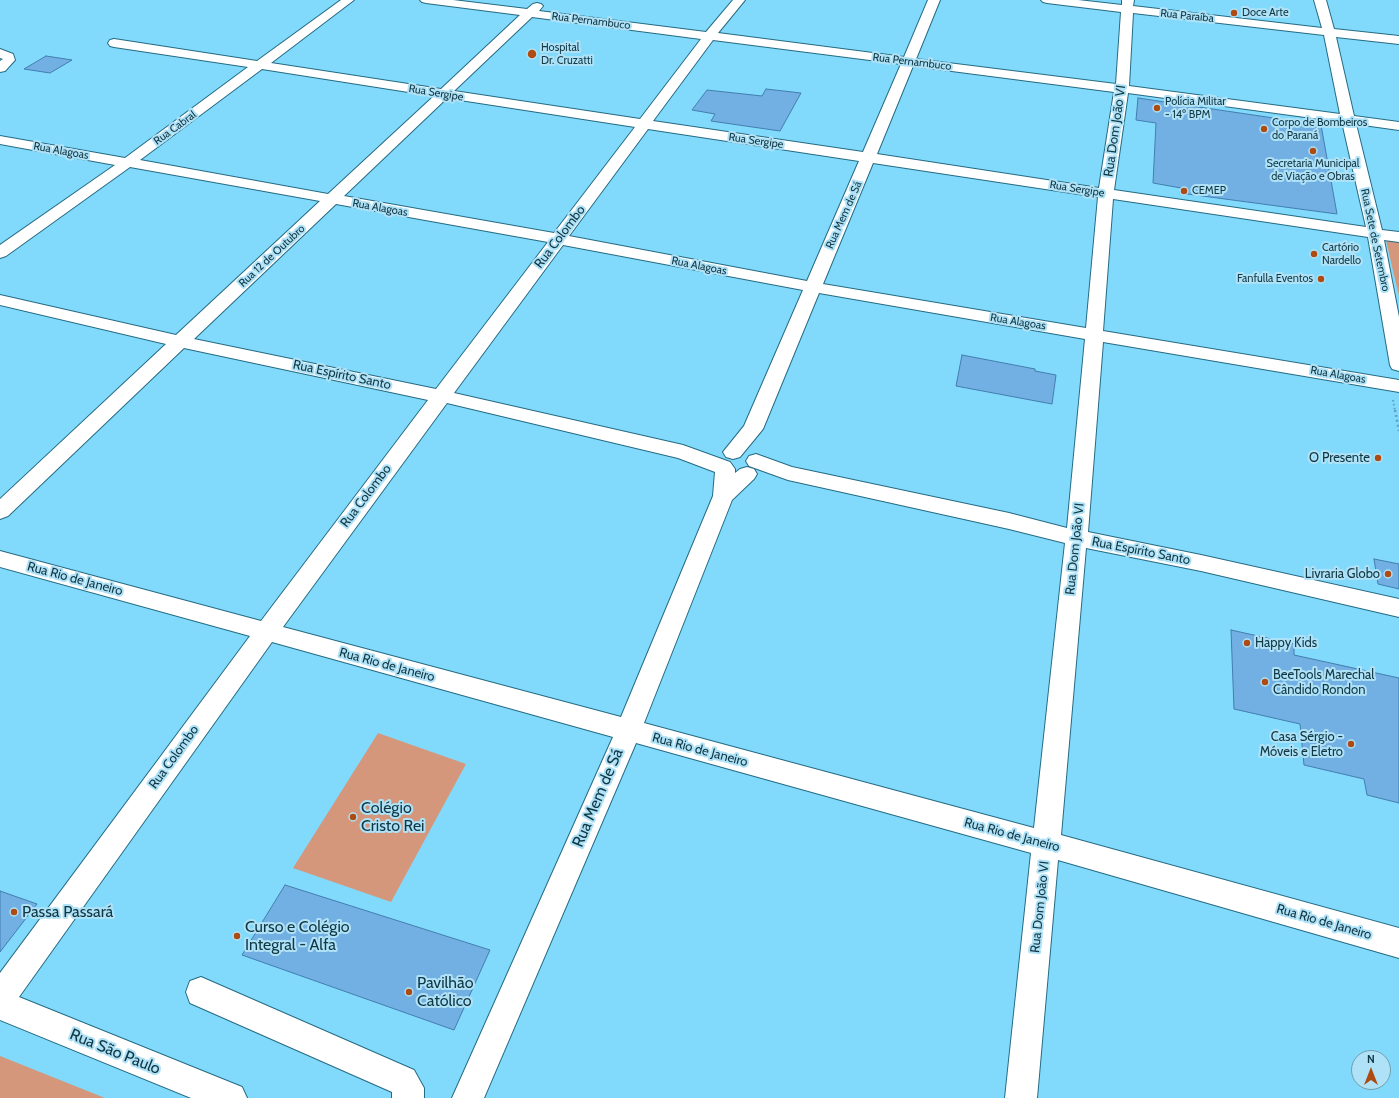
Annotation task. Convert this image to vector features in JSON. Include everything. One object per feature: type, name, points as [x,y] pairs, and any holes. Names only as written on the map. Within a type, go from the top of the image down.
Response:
[{"type":"street","name":"Rua Cabral","points":[[0,253],[127,163],[348,0]]},
{"type":"street","name":"Rua Pernambuco","points":[[426,0],[709,37],[909,61],[1399,126]]},
{"type":"street","name":"Rua 12 de Outubro","points":[[0,511],[543,0]]},
{"type":"street","name":"Rua Colombo","points":[[0,998],[266,632],[709,37],[739,0]]},
{"type":"street","name":"Rua Mem de Sá","points":[[468,1098],[628,731],[723,496],[727,460],[753,429],[934,0]]},
{"type":"street","name":"Rua Paraíba","points":[[1047,0],[1128,5],[1399,40]]},
{"type":"street","name":"Rua Sete de Setembro","points":[[1320,0],[1330,32],[1348,120],[1375,233],[1399,365]]},
{"type":"street","name":"Rua Dom João VI","points":[[1021,1098],[1081,491],[1106,193],[1121,89],[1128,5]]},
{"type":"street","name":"Rua Sergipe","points":[[114,43],[1399,237]]},
{"type":"street","points":[[0,53],[9,57],[9,60],[0,68]]},
{"type":"street","name":"Rua Alagoas","points":[[0,140],[559,240],[812,288],[1394,385]]},
{"type":"street","name":"Rua Espírito Santo","points":[[0,300],[180,342],[441,396],[683,452],[727,460],[731,473],[739,475],[751,466],[788,473],[1009,521],[1076,538],[1201,563],[1399,608]]},
{"type":"street","name":"Rua Mem de Sá","points":[[723,496],[751,466],[753,429]]},
{"type":"street","name":"Rua Rio de Janeiro","points":[[0,559],[1047,844],[1399,943]]},
{"type":"street","points":[[201,992],[403,1081],[408,1088],[408,1098]]},
{"type":"street","name":"Rua São Paulo","points":[[0,1005],[230,1098]]},
{"type":"path","points":[[1394,385],[1399,431]]},
{"type":"shaded area","points":[[1386,240],[1399,242],[1399,296],[1393,271]]},
{"type":"shaded area","points":[[378,733],[466,764],[391,902],[293,868]]},
{"type":"shaded area","points":[[0,1056],[105,1098],[0,1098]]},
{"type":"building","points":[[46,56],[72,60],[50,73],[24,69]]},
{"type":"building","points":[[766,89],[801,93],[780,131],[711,121],[715,114],[692,110],[707,90],[762,96]]},
{"type":"building","points":[[1138,98],[1321,125],[1337,214],[1180,193],[1181,188],[1153,183],[1156,123],[1136,120]]},
{"type":"building","points":[[962,355],[1035,369],[1035,371],[1056,375],[1052,404],[956,386]]},
{"type":"building","name":"Livraria Globo","points":[[1374,559],[1399,564],[1399,589],[1378,584]]},
{"type":"building","name":"Casa Sérgio - Móveis e Eletro","points":[[1231,630],[1294,644],[1294,655],[1399,678],[1399,803],[1367,795],[1364,779],[1304,765],[1300,724],[1234,709]]},
{"type":"building","name":"Pavilhão Católico","points":[[285,885],[490,950],[454,1030],[242,955]]},
{"type":"building","points":[[0,891],[37,904],[0,952]]},
{"type":"place","name":"Doce Arte","points":[[1234,13]]},
{"type":"place","name":"Hospital Dr. Cruzatti","points":[[532,54]]},
{"type":"place","name":"Polícia Militar - 14º BPM","points":[[1157,108]]},
{"type":"place","name":"Corpo de Bombeiros do Paraná","points":[[1264,129]]},
{"type":"place","name":"Secretaria Municipal de Viação e Obras","points":[[1313,151]]},
{"type":"place","name":"CEMEP","points":[[1184,191]]},
{"type":"place","name":"Cartório Nardello","points":[[1314,254]]},
{"type":"place","name":"Fanfulla Eventos","points":[[1321,279]]},
{"type":"place","name":"O Presente","points":[[1378,458]]},
{"type":"place","name":"Livraria Globo","points":[[1388,574]]},
{"type":"place","name":"Happy Kids","points":[[1247,643]]},
{"type":"place","name":"BeeTools Marechal Cândido Rondon","points":[[1265,682]]},
{"type":"place","name":"Casa Sérgio - Móveis e Eletro","points":[[1351,744]]},
{"type":"place","name":"Colégio Cristo Rei","points":[[353,817]]},
{"type":"place","name":"Passa Passará","points":[[14,912]]},
{"type":"place","name":"Curso e Colégio Integral - Alfa","points":[[237,936]]},
{"type":"place","name":"Pavilhão Católico","points":[[409,992]]}]
